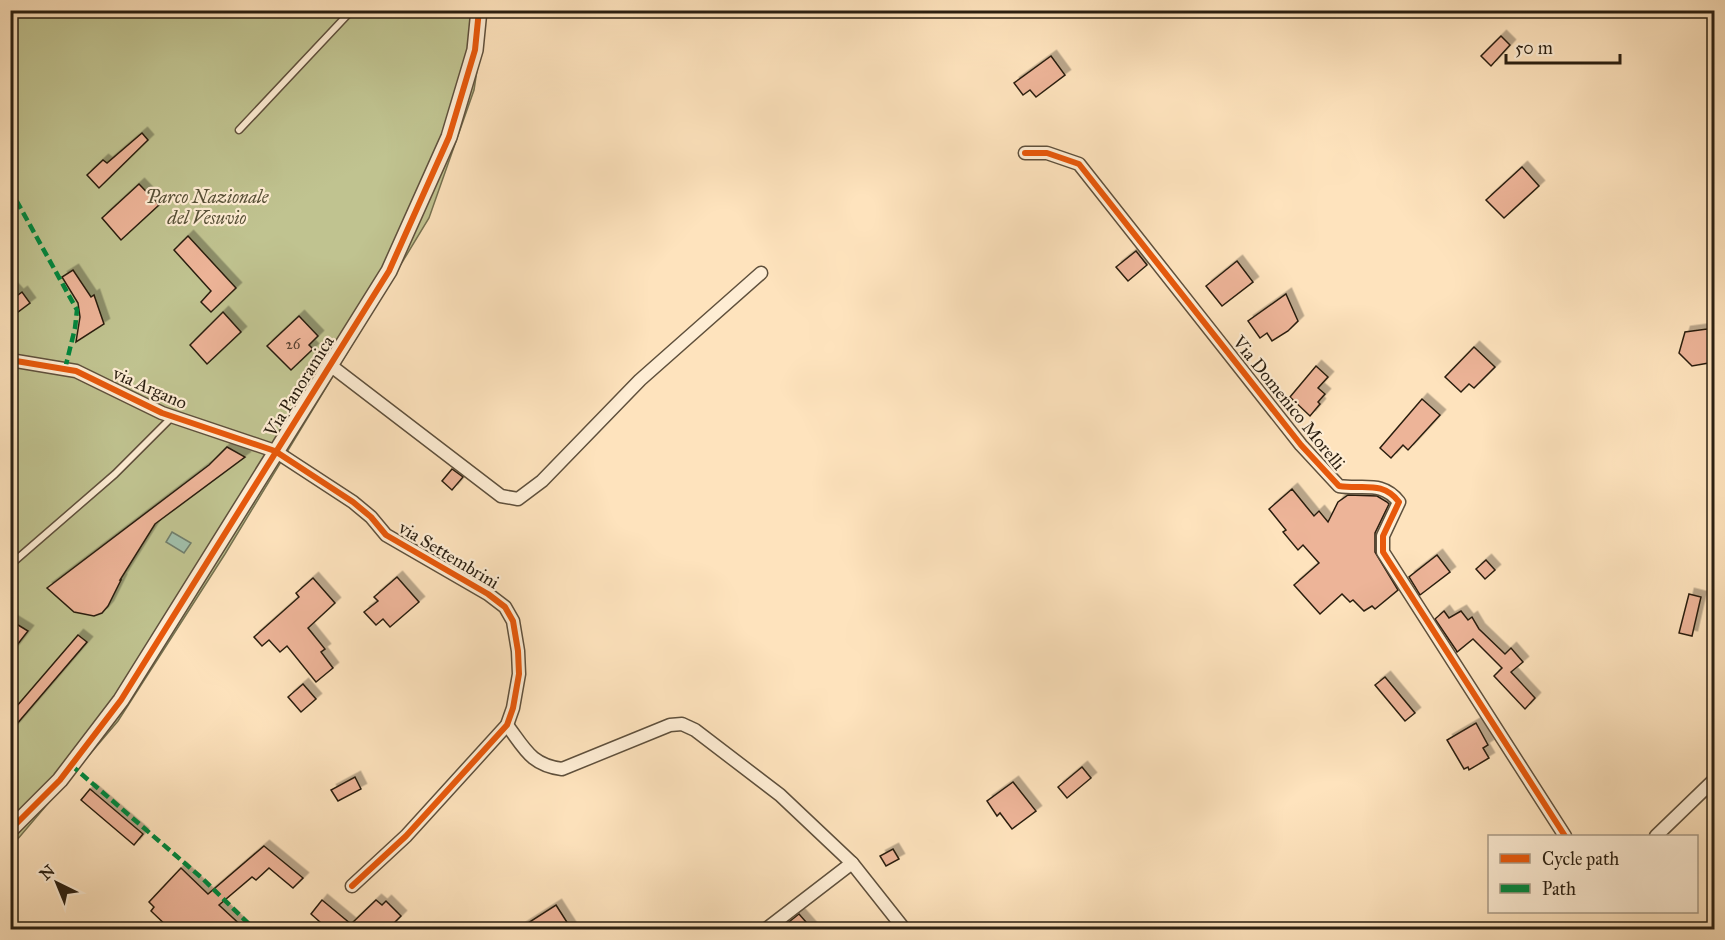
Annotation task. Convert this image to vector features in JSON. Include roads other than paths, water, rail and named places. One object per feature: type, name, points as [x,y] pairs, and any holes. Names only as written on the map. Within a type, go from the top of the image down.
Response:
[{"type":"street","name":"Via Panoramica","points":[[10,830],[60,780],[121,700],[390,270],[449,137],[475,50],[479,10]]},
{"type":"street","name":"Via Domenico Morelli","points":[[1026,153],[1047,153],[1079,164],[1301,445],[1339,486],[1387,490],[1399,502],[1383,536],[1383,552],[1564,835]]},
{"type":"street","points":[[330,365],[501,496],[518,499],[542,481],[640,380],[761,273]]},
{"type":"street","name":"via Argano","points":[[10,360],[76,371],[162,413],[275,451]]},
{"type":"street","name":"via Settembrini","points":[[275,451],[353,502],[386,535],[488,594],[505,607],[513,621],[519,674],[513,708],[507,725],[406,836],[352,886]]},
{"type":"street","points":[[507,725],[531,757],[546,767],[562,769],[670,725],[682,724],[695,730],[780,795],[852,863],[905,930]]},
{"type":"street","points":[[1658,835],[1714,780]]},
{"type":"street","points":[[765,930],[852,863]]},
{"type":"lane","points":[[239,130],[352,10]]},
{"type":"lane","points":[[10,566],[115,474],[172,416]]},
{"type":"park label","name":"Parco Nazionale del Vesuvio","points":[[207,207]]}]
